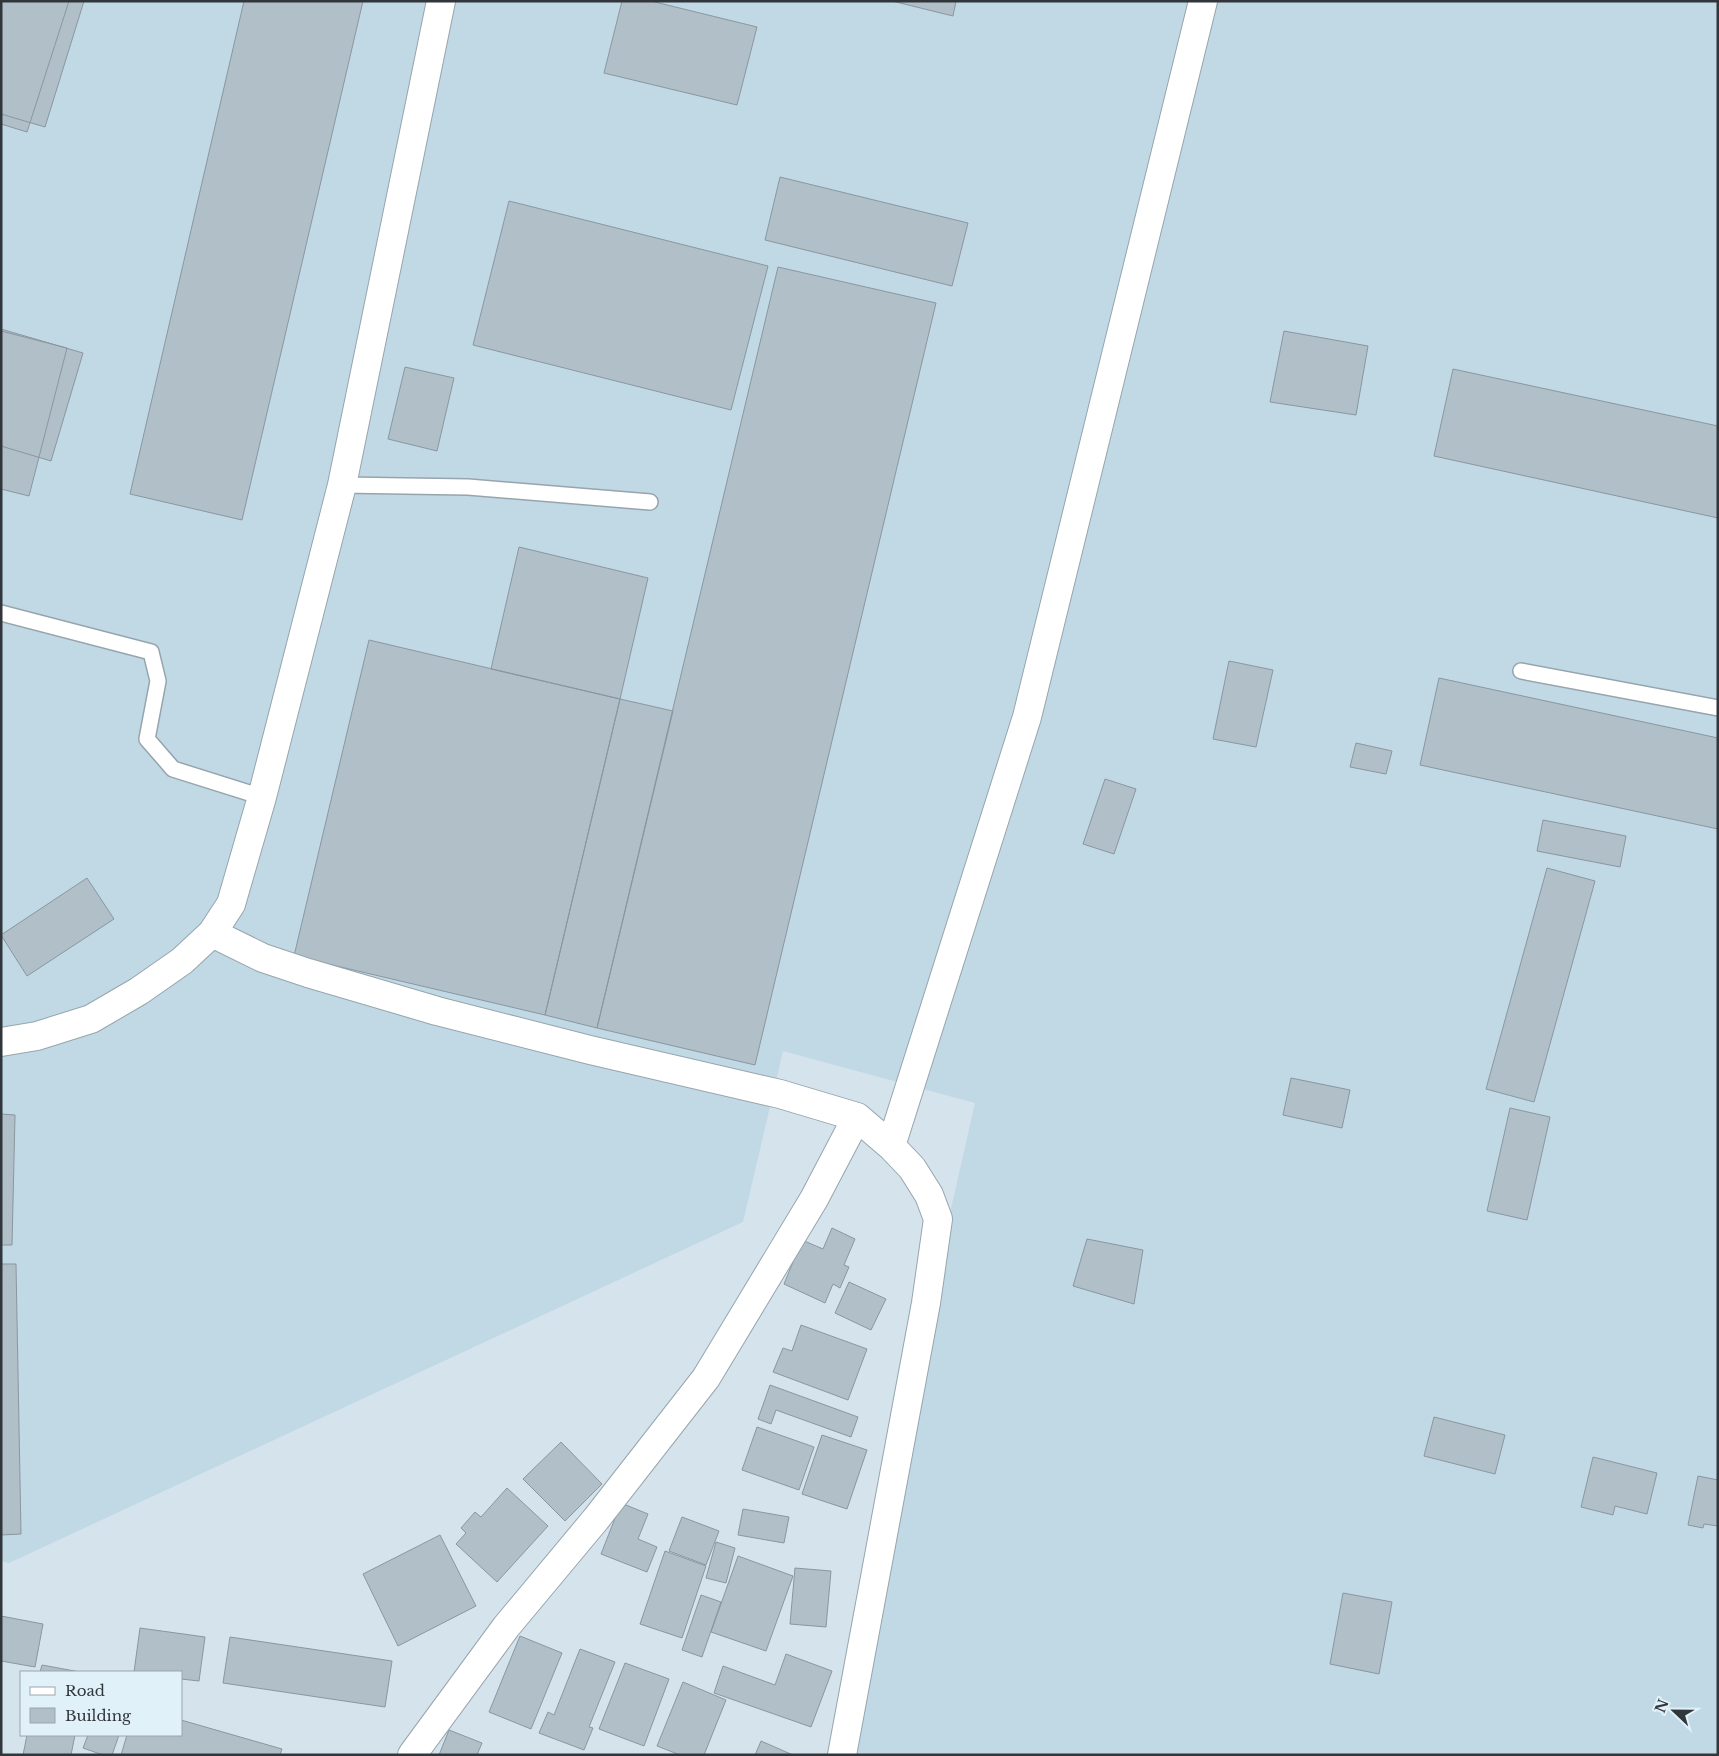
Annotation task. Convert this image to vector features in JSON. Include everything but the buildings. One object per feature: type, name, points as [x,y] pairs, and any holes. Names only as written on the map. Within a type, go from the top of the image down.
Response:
[{"type":"street","points":[[1,1042],[37,1036],[91,1019],[139,991],[175,966],[212,932],[231,904],[262,797],[342,485],[441,1]]},
{"type":"street","points":[[891,1146],[1027,717],[1203,1]]},
{"type":"street","points":[[212,932],[263,958],[436,1011],[590,1050],[780,1094],[857,1117],[891,1146],[916,1175],[929,1195],[938,1220],[924,1313],[842,1755]]},
{"type":"street","points":[[412,1755],[506,1627],[596,1519],[706,1378],[814,1198],[857,1117]]},
{"type":"lane","points":[[342,485],[468,487],[650,502]]},
{"type":"lane","points":[[1,613],[151,652],[158,681],[147,739],[173,769],[262,797]]},
{"type":"lane","points":[[1521,671],[1718,708]]},
{"type":"shaded area","points":[[1,1],[1718,1],[1718,1755],[827,1755],[975,1103],[783,1051],[743,1222],[9,1563],[1,1561]]}]
